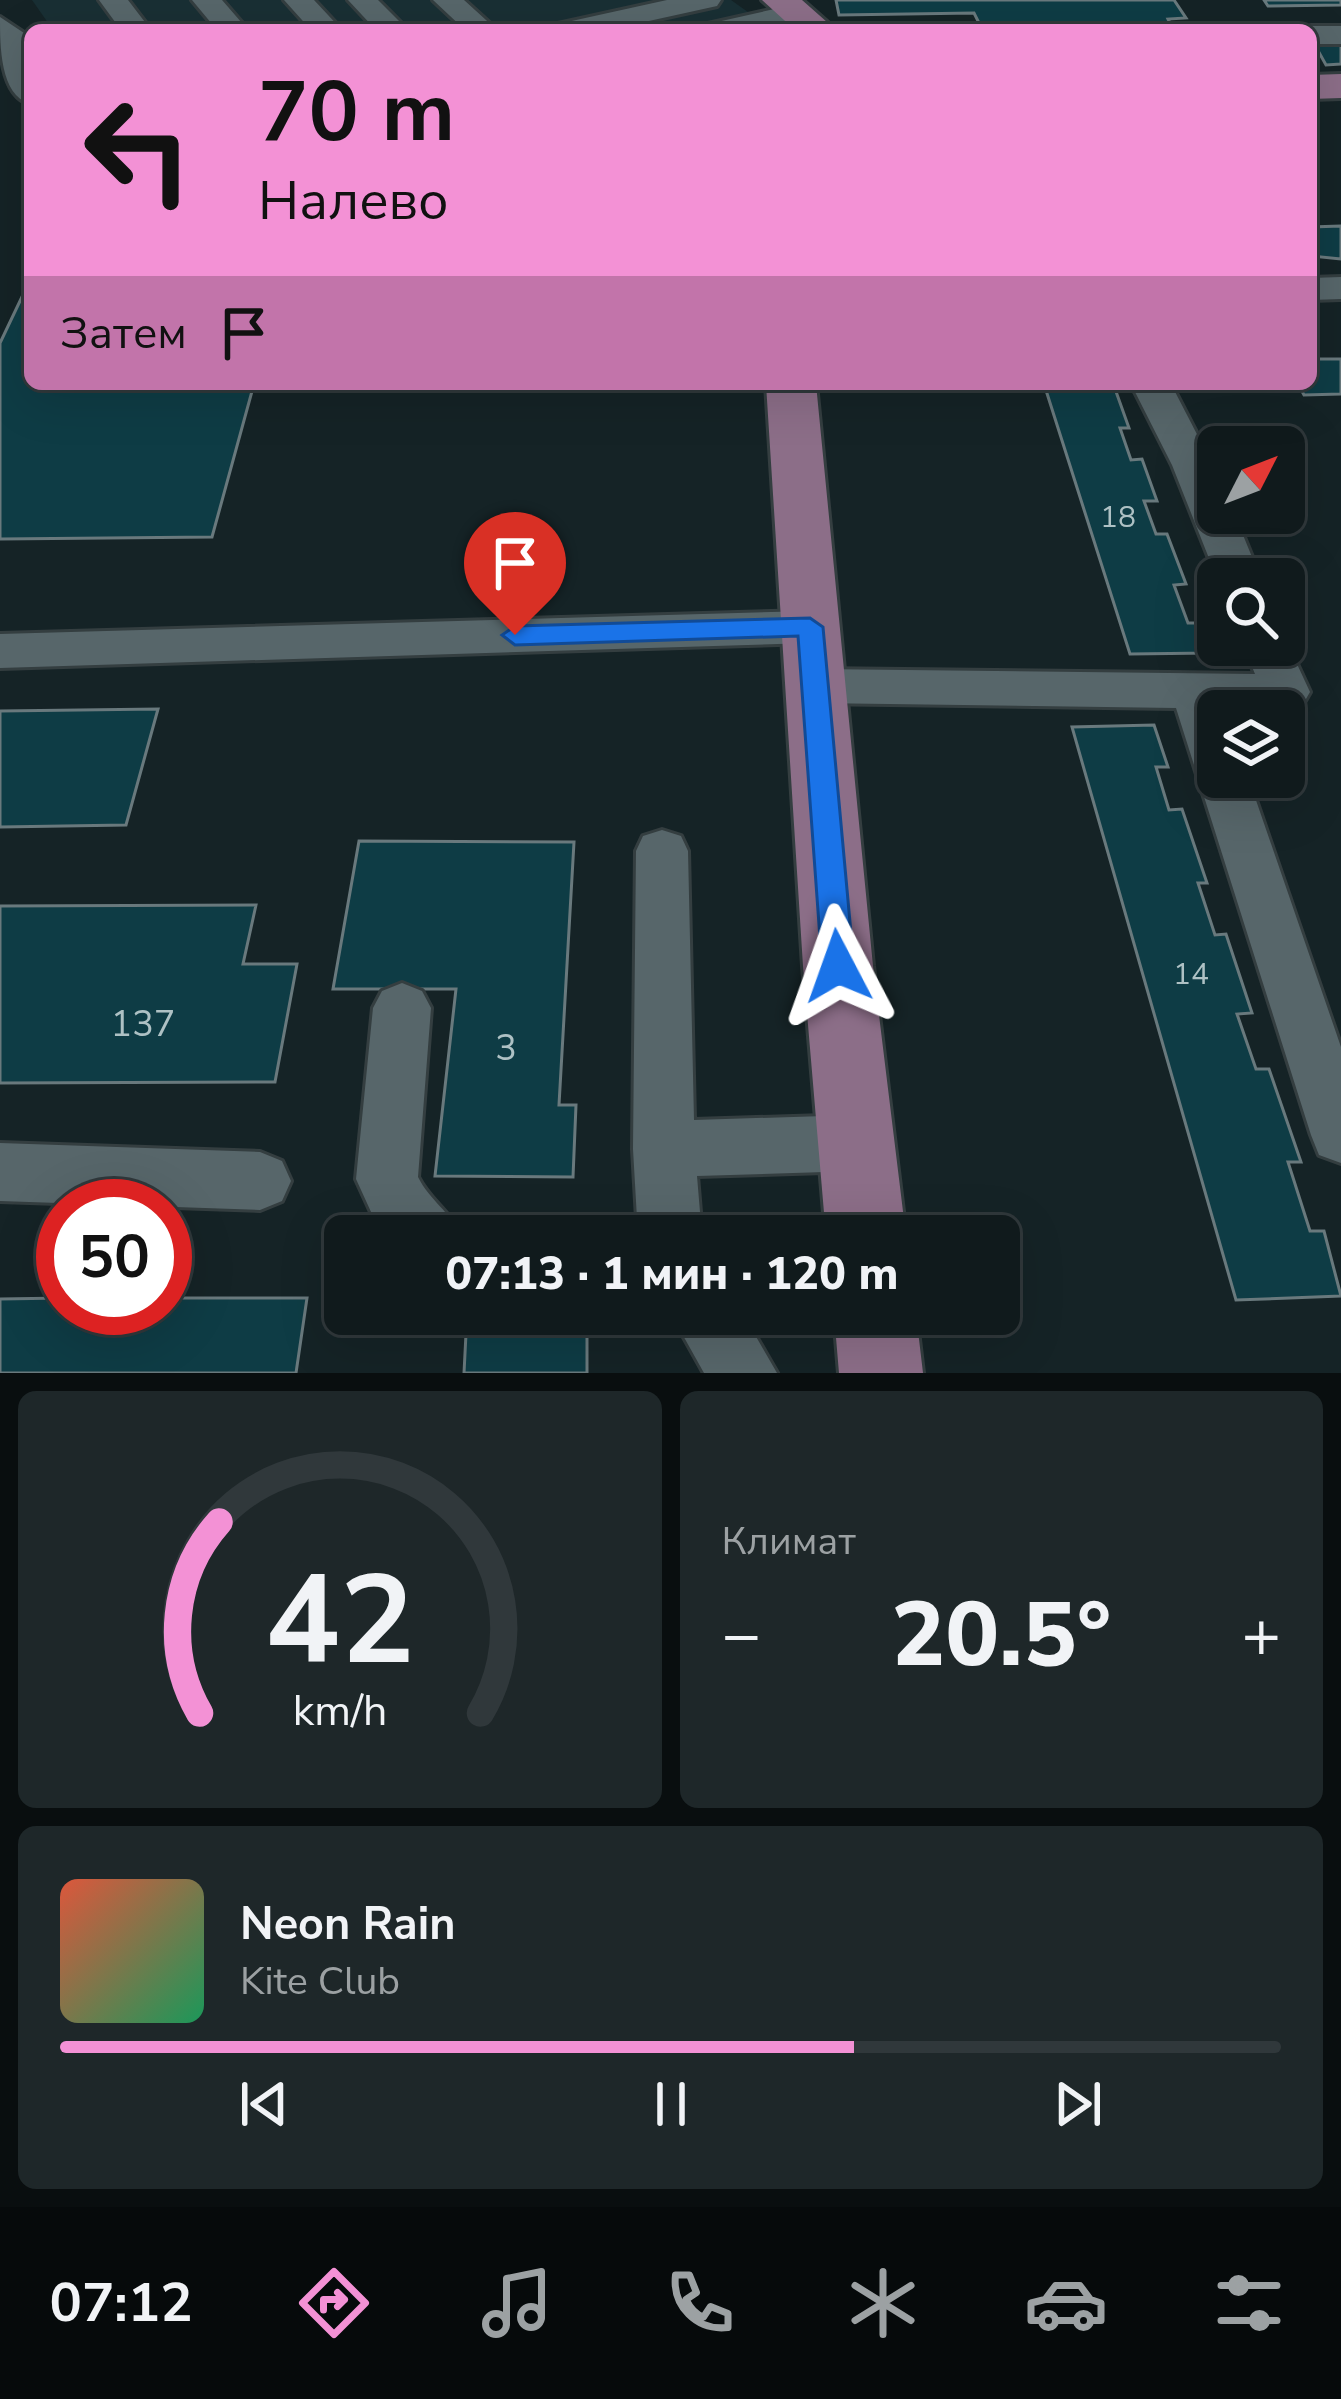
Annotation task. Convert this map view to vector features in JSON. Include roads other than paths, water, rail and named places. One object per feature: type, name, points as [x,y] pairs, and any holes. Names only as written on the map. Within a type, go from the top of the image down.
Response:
[{"type":"main road","points":[[791,390],[864,1215]]},
{"type":"main road","points":[[876,1335],[881,1373]]},
{"type":"lane","points":[[113,0],[131,24]]},
{"type":"lane","points":[[206,0],[228,24]]},
{"type":"lane","points":[[298,0],[321,24]]},
{"type":"lane","points":[[362,0],[387,24]]},
{"type":"lane","points":[[447,0],[475,24]]},
{"type":"lane","points":[[545,0],[568,24]]},
{"type":"lane","points":[[585,24],[623,8],[690,2]]},
{"type":"lane","points":[[748,24],[798,14]]},
{"type":"lane","points":[[0,26],[19,42],[10,69],[24,87]]},
{"type":"lane","points":[[1154,390],[1193,465],[1231,558]]},
{"type":"lane","points":[[0,651],[813,656],[1196,691],[1286,692],[1275,666]]},
{"type":"lane","points":[[1230,798],[1341,1135]]},
{"type":"lane","points":[[662,851],[669,1215]]},
{"type":"lane","points":[[403,1008],[387,1179],[405,1215]]},
{"type":"lane","points":[[664,1149],[856,1143]]},
{"type":"lane","points":[[0,1172],[260,1181]]},
{"type":"lane","points":[[718,1335],[742,1373]]}]
